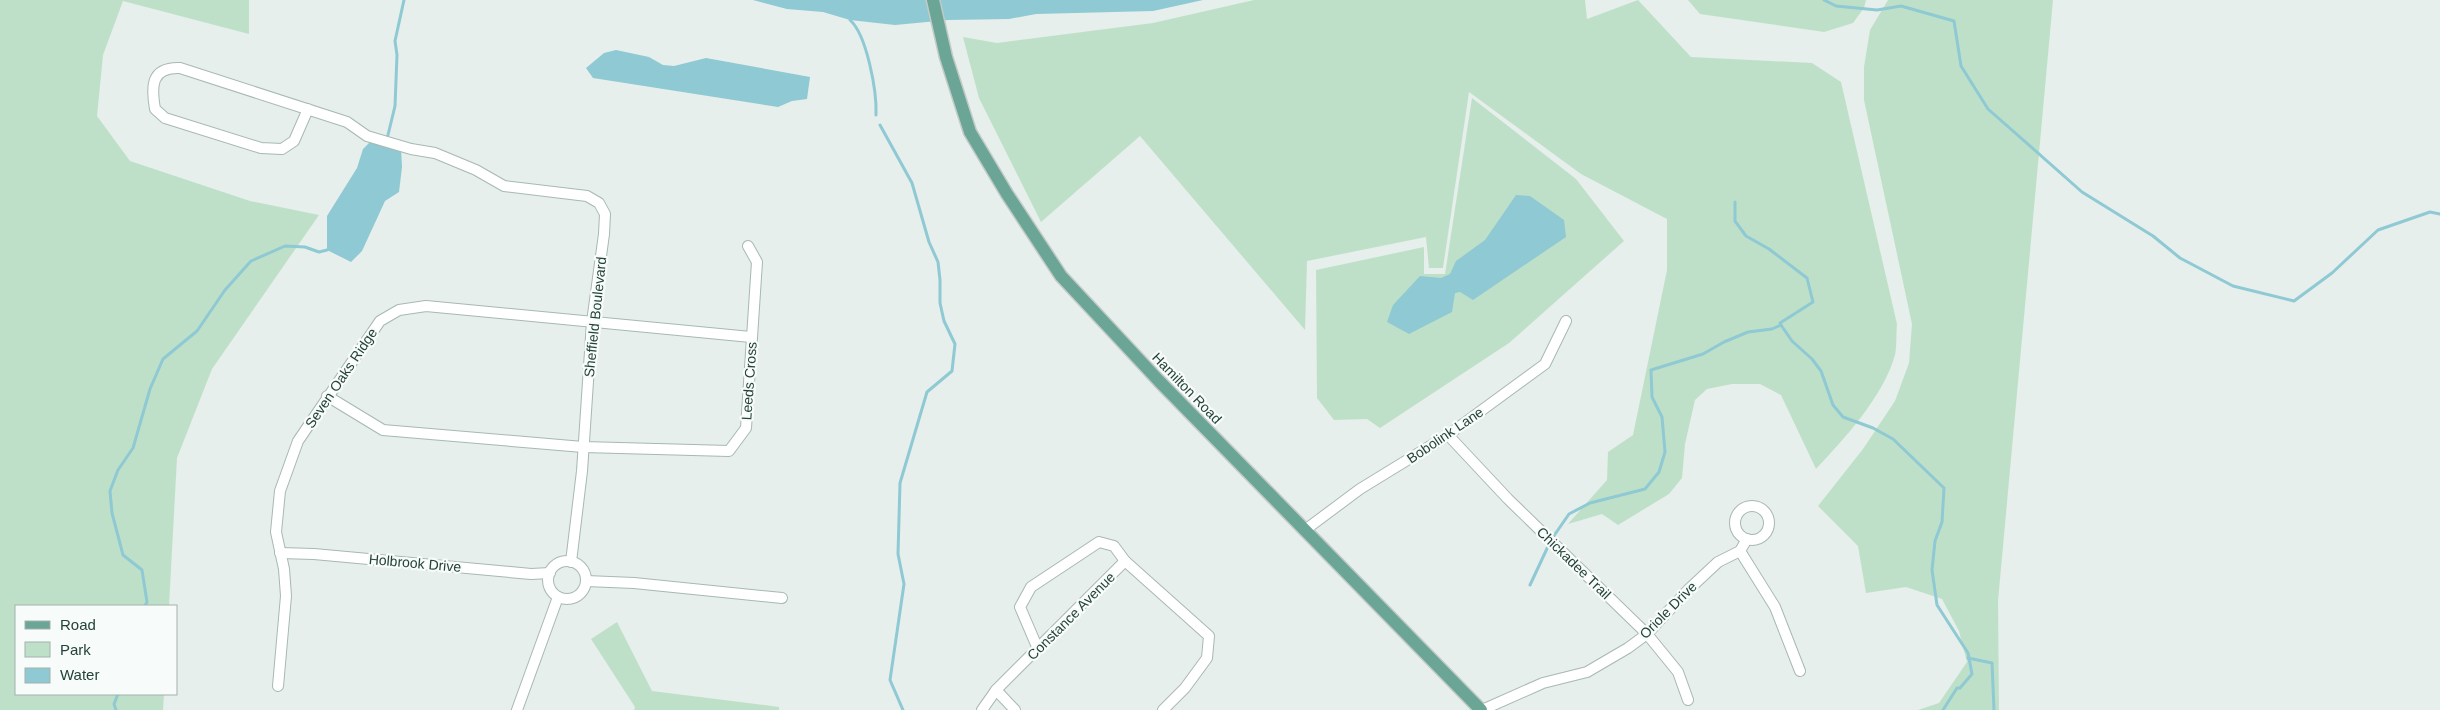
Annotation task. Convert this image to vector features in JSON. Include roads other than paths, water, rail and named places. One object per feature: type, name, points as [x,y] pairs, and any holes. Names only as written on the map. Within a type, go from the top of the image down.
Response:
[{"type":"main road","name":"Hamilton Road","points":[[933,0],[941,38],[970,132],[1007,194],[1061,276],[1159,381],[1482,710]]},
{"type":"street","name":"Sheffield Boulevard","points":[[308,108],[294,141],[282,149],[261,148],[165,118],[156,109],[153,83],[159,74],[167,68],[180,68],[308,108],[347,122],[368,136],[411,150],[435,153],[476,170],[504,186],[587,196],[599,203],[605,214],[604,234],[592,322],[583,447],[571,562]]},
{"type":"street","name":"Leeds Cross","points":[[583,447],[607,446],[729,451],[746,428],[757,262],[748,246]]},
{"type":"street","name":"Seven Oaks Ridge","points":[[278,686],[286,596],[284,569],[276,532],[280,491],[298,441],[380,321],[399,310],[426,306],[751,337]]},
{"type":"street","name":"Bobolink Lane","points":[[1305,530],[1360,489],[1448,435],[1545,364],[1566,321]]},
{"type":"street","points":[[327,396],[383,430],[583,447]]},
{"type":"street","name":"Chickadee Trail","points":[[1448,435],[1508,499],[1647,634],[1678,672],[1688,700]]},
{"type":"street","name":"Oriole Drive","points":[[1482,710],[1543,683],[1586,672],[1628,648],[1647,634],[1688,590],[1718,562],[1740,550],[1747,539]]},
{"type":"street","points":[[1038,649],[1020,607],[1031,587],[1099,542],[1114,546],[1126,561]]},
{"type":"street","points":[[1740,550],[1776,607],[1800,671]]},
{"type":"street","name":"Holbrook Drive","points":[[280,553],[314,554],[531,574],[550,574]]},
{"type":"street","name":"Constance Avenue","points":[[982,710],[996,690],[1126,561],[1209,636],[1207,658],[1185,688],[1163,710]]},
{"type":"street","points":[[560,562],[571,562],[584,571],[586,581],[582,591],[574,598],[558,596],[551,589],[550,574],[560,562]]},
{"type":"street","points":[[586,581],[634,583],[782,598]]},
{"type":"street","points":[[517,710],[558,596]]},
{"type":"street","points":[[996,690],[1015,710]]},
{"type":"water","points":[[753,0],[1203,0],[1153,11],[1036,14],[1009,19],[948,20],[895,25],[850,20],[823,12],[787,9]]},
{"type":"water","points":[[616,50],[649,57],[663,65],[674,66],[706,58],[810,77],[807,99],[792,101],[778,107],[593,78],[586,68],[604,53]]},
{"type":"water","points":[[374,138],[401,148],[402,167],[399,192],[385,201],[362,251],[351,262],[327,250],[327,216],[357,168],[363,149]]},
{"type":"water","points":[[1516,195],[1530,196],[1564,220],[1566,237],[1473,300],[1460,292],[1455,293],[1452,312],[1409,334],[1387,322],[1393,305],[1420,276],[1441,278],[1450,274],[1456,261],[1485,240]]},
{"type":"waterway","points":[[387,139],[395,106],[397,55],[395,41],[404,0]]},
{"type":"waterway","points":[[1824,0],[1836,6],[1877,10],[1901,6],[1954,21],[1961,66],[1988,109],[2082,192],[2153,236],[2180,258],[2233,286],[2294,301],[2332,273],[2378,230],[2430,212],[2440,214]]},
{"type":"waterway","points":[[850,20],[856,27],[870,64],[875,93],[876,115]]},
{"type":"waterway","points":[[880,125],[912,183],[929,242],[938,262],[940,303],[944,321],[955,344],[952,371],[927,392],[900,483],[898,554],[904,584],[890,680],[903,710]]},
{"type":"waterway","points":[[1530,585],[1551,540],[1569,514],[1590,503],[1645,489],[1659,472],[1665,452],[1662,417],[1652,397],[1651,370],[1703,354],[1724,342],[1748,332],[1772,329],[1781,325],[1780,323],[1813,302],[1807,278],[1769,249],[1746,236],[1735,221],[1735,202]]},
{"type":"waterway","points":[[146,605],[147,602],[142,570],[123,555],[112,513],[110,491],[118,470],[133,448],[150,389],[163,359],[197,331],[225,290],[251,261],[285,246],[305,247],[319,252],[327,250]]},
{"type":"waterway","points":[[1781,325],[1792,341],[1812,359],[1821,371],[1833,405],[1843,417],[1873,428],[1893,439],[1944,488],[1942,522],[1935,541],[1932,570],[1937,605],[1968,653],[1972,674],[1960,688],[1957,688],[1943,710]]},
{"type":"waterway","points":[[1968,658],[1992,663],[1994,710]]},
{"type":"waterway","points":[[116,710],[114,704],[118,695]]}]
